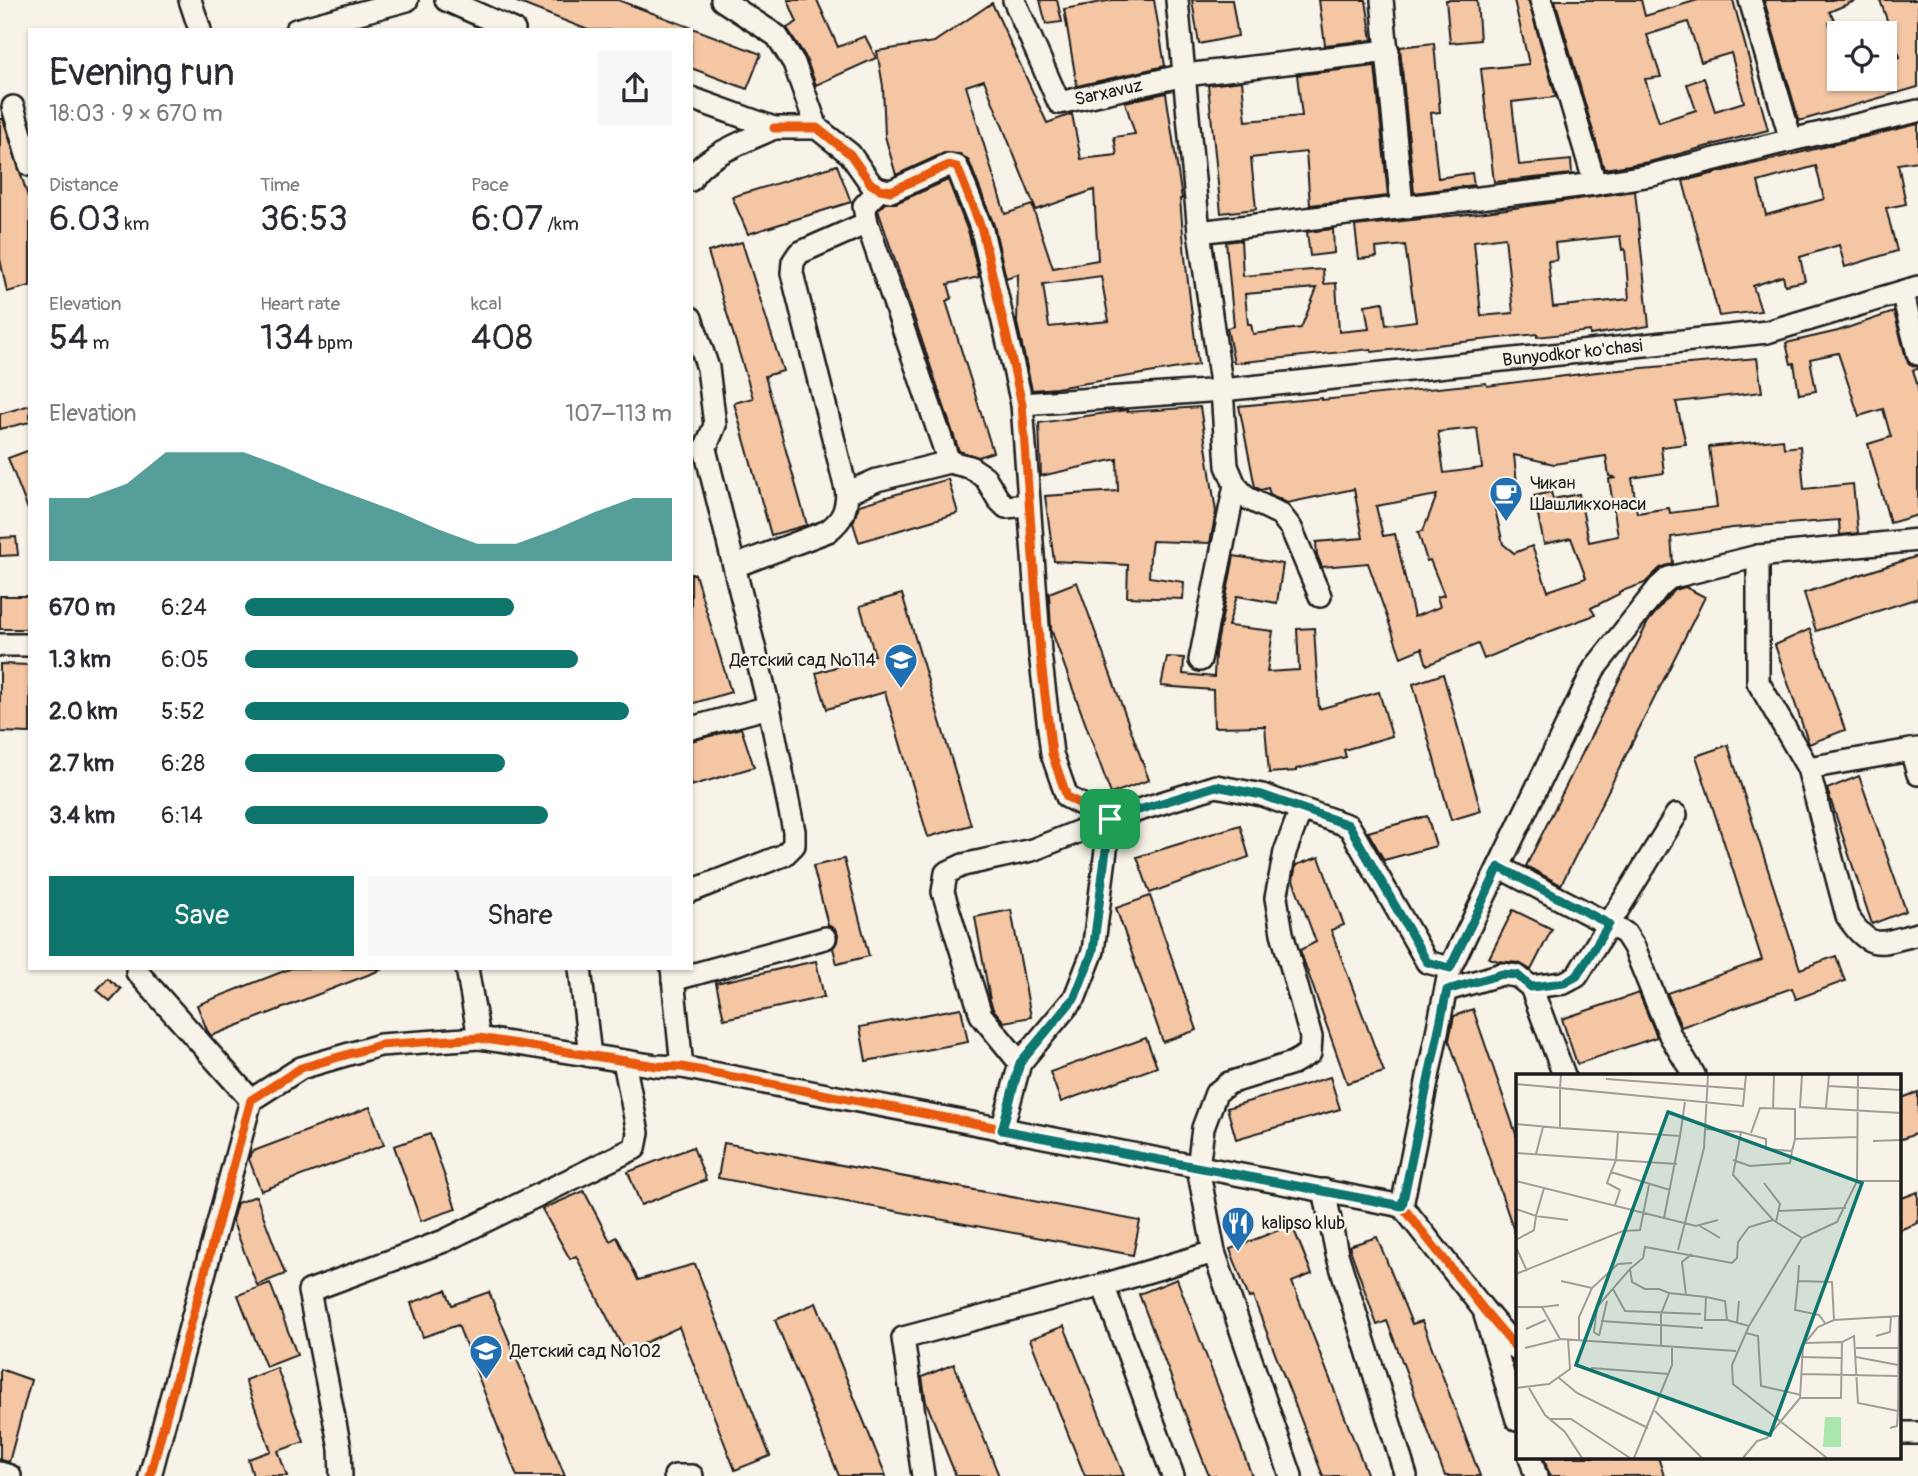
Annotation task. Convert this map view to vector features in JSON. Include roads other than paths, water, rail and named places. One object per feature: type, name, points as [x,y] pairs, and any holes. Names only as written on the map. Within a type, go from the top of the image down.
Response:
[{"type":"street","points":[[190,0],[199,28]]},
{"type":"street","points":[[303,28],[407,0]]},
{"type":"street","points":[[446,0],[509,28]]},
{"type":"street","points":[[722,0],[777,36],[794,63],[817,128],[850,154],[871,184],[891,191],[949,165],[957,167],[982,230],[1022,404],[1040,653],[1052,754],[1067,797],[1110,819]]},
{"type":"street","name":"Sarxavuz","points":[[1014,0],[1059,103],[1185,75]]},
{"type":"street","points":[[1177,0],[1199,232],[1222,390],[1227,466],[1234,485],[1247,498],[1280,514],[1291,528],[1320,596]]},
{"type":"street","points":[[1382,0],[1402,206]]},
{"type":"street","points":[[1541,0],[1595,184]]},
{"type":"street","points":[[1750,0],[1791,140]]},
{"type":"street","points":[[1185,75],[1388,51]]},
{"type":"street","points":[[693,99],[774,128],[817,128]]},
{"type":"street","points":[[13,107],[28,158]]},
{"type":"street","points":[[1199,232],[1652,175],[1918,111]]},
{"type":"street","points":[[693,176],[695,171],[720,154],[774,128]]},
{"type":"street","points":[[880,189],[864,206],[867,223],[949,462]]},
{"type":"street","points":[[735,566],[828,531],[840,521],[846,509],[847,493],[792,274],[793,262],[799,253],[867,223]]},
{"type":"street","points":[[1910,290],[1918,354]]},
{"type":"street","name":"Bunyodkor ko'chasi","points":[[1022,404],[1222,390],[1767,332],[1910,290]]},
{"type":"street","points":[[693,324],[708,368],[715,425],[698,445],[735,566],[769,707],[794,831],[794,845],[784,855],[693,890]]},
{"type":"street","points":[[847,493],[877,480],[949,462],[970,467],[985,477],[1006,507],[1028,505]]},
{"type":"street","points":[[1200,660],[1234,485]]},
{"type":"street","points":[[1402,1206],[1450,968],[1594,669],[1669,578],[1758,556],[1918,540]]},
{"type":"street","points":[[1758,556],[1758,682],[1808,768],[1847,916],[1860,936],[1877,944],[1918,934]]},
{"type":"street","points":[[0,645],[28,645]]},
{"type":"street","points":[[693,727],[769,707]]},
{"type":"street","points":[[1808,768],[1914,749],[1918,774]]},
{"type":"street","points":[[1020,1063],[981,1015],[943,892],[946,873],[963,865],[1032,850],[1110,819],[1216,786],[1262,795],[1349,825],[1427,962],[1450,968]]},
{"type":"street","points":[[1290,1476],[1214,1252],[1198,1168],[1203,1128],[1216,1093],[1229,1083],[1293,1063],[1310,1053],[1311,1037],[1282,933],[1276,898],[1285,852],[1301,809]]},
{"type":"street","points":[[1531,987],[1564,983],[1577,976],[1676,815]]},
{"type":"street","points":[[1002,1130],[1020,1063],[1075,997],[1093,951],[1110,819]]},
{"type":"street","points":[[1499,867],[1625,933],[1634,947],[1670,1035],[1693,1074]]},
{"type":"street","points":[[693,969],[825,938]]},
{"type":"street","points":[[467,970],[479,1038]]},
{"type":"street","points":[[580,970],[590,1056]]},
{"type":"street","points":[[137,971],[251,1100]]},
{"type":"street","points":[[672,974],[682,1067]]},
{"type":"street","points":[[1447,990],[1502,974],[1517,975],[1531,987],[1564,1074]]},
{"type":"street","points":[[150,1476],[251,1100],[302,1068],[380,1045],[479,1038],[624,1061],[682,1067],[1402,1206],[1516,1348]]},
{"type":"street","points":[[341,1476],[340,1448],[309,1291],[444,1241],[635,1148],[638,1133],[624,1061]]},
{"type":"street","points":[[1324,1190],[1337,1254],[1406,1476]]},
{"type":"street","points":[[923,1476],[903,1338],[1103,1285],[1214,1252]]},
{"type":"street","points":[[1103,1285],[1173,1476]]},
{"type":"street","points":[[1483,1310],[1516,1417]]},
{"type":"street","points":[[1900,1433],[1918,1433]]},
{"type":"street","points":[[1530,1458],[1536,1476]]},
{"type":"street","points":[[0,1473],[10,1476]]},
{"type":"street","points":[[675,1476],[692,1476]]},
{"type":"place","name":"Чикан Шашликхонаси","points":[[1506,523]]},
{"type":"place","name":"Детский сад №114","points":[[901,690]]},
{"type":"place","name":"kalipso klub","points":[[1238,1253]]},
{"type":"place","name":"Детский сад №102","points":[[486,1381]]}]
